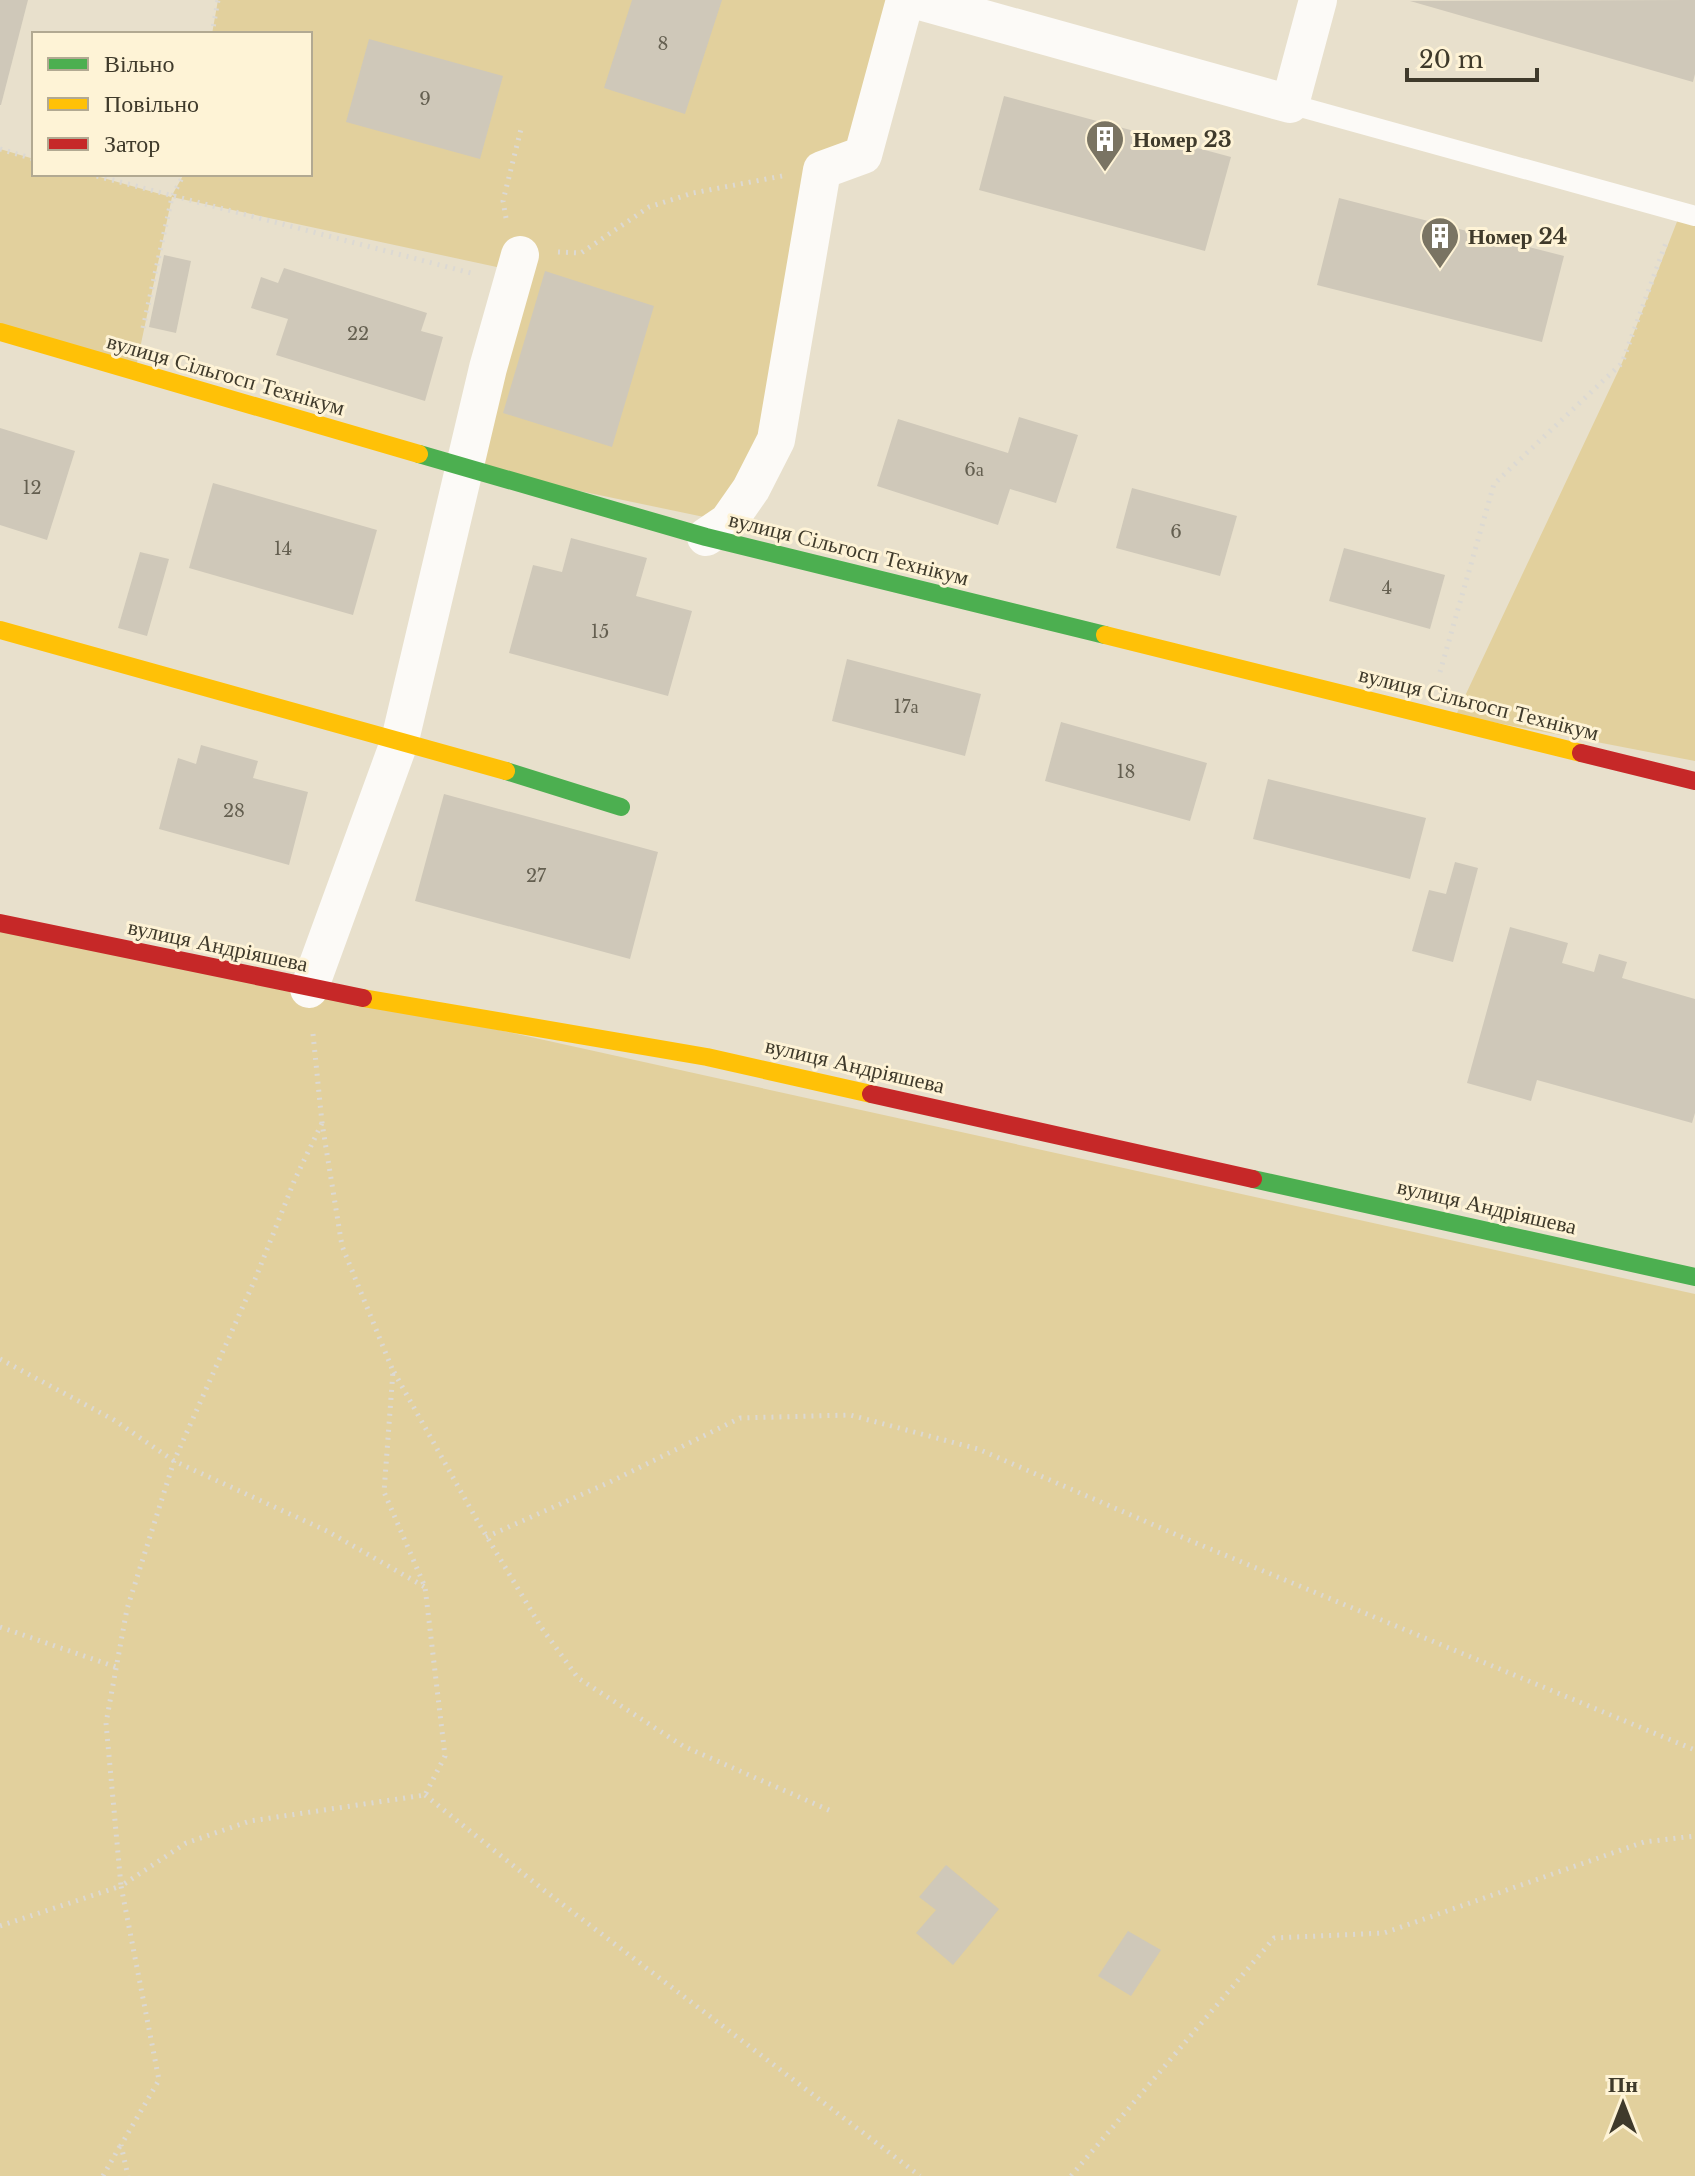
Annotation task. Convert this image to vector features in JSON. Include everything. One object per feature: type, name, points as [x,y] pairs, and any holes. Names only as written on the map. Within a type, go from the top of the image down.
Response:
[{"type":"street","points":[[706,537],[728,522],[751,489],[776,440],[822,170],[863,155],[905,0]]},
{"type":"street","points":[[916,0],[1290,104],[1318,0]]},
{"type":"street","points":[[309,989],[400,740],[488,368],[516,269]]},
{"type":"street","name":"вулиця Сільгосп Технікум","points":[[0,332],[706,537],[1695,781]]},
{"type":"street","points":[[0,630],[400,740],[621,807]]},
{"type":"street","name":"вулиця Андріяшева","points":[[0,923],[309,989],[707,1057],[1695,1277]]},
{"type":"lane","points":[[1290,104],[1686,214]]},
{"type":"path","points":[[212,32],[218,0]]},
{"type":"path","points":[[516,269],[503,201],[522,125]]},
{"type":"path","points":[[0,149],[32,158]]},
{"type":"path","points":[[96,176],[172,197],[516,269],[581,253],[649,207],[693,193],[756,179],[822,170]]},
{"type":"path","points":[[135,372],[172,197],[183,176]]},
{"type":"path","points":[[1428,715],[1494,484],[1622,363],[1686,214]]},
{"type":"path","points":[[309,989],[322,1123],[342,1246],[393,1371],[486,1537],[541,1627],[578,1678],[683,1746],[831,1811]]},
{"type":"path","points":[[103,2176],[159,2080],[121,1886],[106,1723],[127,1609],[174,1461],[322,1123]]},
{"type":"path","points":[[0,1359],[114,1420],[174,1461],[327,1531],[425,1587]]},
{"type":"path","points":[[393,1371],[384,1492],[425,1587],[445,1756],[425,1795]]},
{"type":"path","points":[[486,1537],[610,1482],[740,1418],[850,1415],[978,1449],[1695,1750]]},
{"type":"path","points":[[0,1627],[116,1667]]},
{"type":"path","points":[[0,1926],[121,1886],[186,1843],[250,1821],[425,1795],[557,1901],[920,2176]]},
{"type":"path","points":[[1071,2176],[1274,1938],[1384,1933],[1644,1842],[1695,1836]]},
{"type":"path","points":[[121,2145],[128,2176]]},
{"type":"shaded area","points":[[218,0],[892,0],[851,151],[822,170],[776,440],[728,522],[465,467],[506,269],[172,197],[135,372],[0,332],[0,149],[32,158],[32,176],[96,176],[171,197],[183,176],[312,176],[312,32],[212,32]]},
{"type":"shaded area","points":[[1678,219],[1695,223],[1695,761],[1456,715],[1622,363]]},
{"type":"shaded area","points":[[0,920],[1695,1294],[1695,2176],[0,2176]]},
{"type":"building","points":[[0,0],[28,0],[1,105],[0,105]]},
{"type":"building","points":[[632,0],[722,0],[685,114],[604,88]]},
{"type":"building","points":[[1695,0],[1693,82],[1410,1]]},
{"type":"building","points":[[369,39],[503,76],[480,159],[346,122]]},
{"type":"building","name":"Номер 23","points":[[1004,96],[1231,157],[1205,251],[979,190]]},
{"type":"building","name":"Номер 24","points":[[1339,198],[1564,256],[1542,342],[1317,285]]},
{"type":"building","points":[[164,255],[191,261],[176,333],[149,327]]},
{"type":"building","points":[[284,268],[427,313],[421,331],[443,337],[425,401],[276,355],[288,319],[251,308],[261,277],[278,283]]},
{"type":"building","points":[[545,271],[654,306],[612,447],[503,413]]},
{"type":"building","points":[[1019,417],[1078,435],[1056,503],[1010,489],[998,525],[877,486],[898,419],[1008,453]]},
{"type":"building","points":[[0,428],[75,451],[47,540],[0,525]]},
{"type":"building","points":[[213,483],[377,530],[353,615],[189,568]]},
{"type":"building","points":[[1132,488],[1237,516],[1220,576],[1116,548]]},
{"type":"building","points":[[571,538],[647,558],[636,596],[692,611],[668,696],[509,653],[533,565],[562,572]]},
{"type":"building","points":[[1344,548],[1445,575],[1430,629],[1329,601]]},
{"type":"building","points":[[140,552],[169,559],[147,636],[118,628]]},
{"type":"building","points":[[847,659],[981,694],[965,756],[832,721]]},
{"type":"building","points":[[1061,722],[1207,763],[1190,821],[1045,781]]},
{"type":"building","points":[[201,745],[258,761],[253,778],[308,792],[289,865],[159,829],[178,758],[196,764]]},
{"type":"building","points":[[1268,779],[1426,818],[1410,879],[1253,839]]},
{"type":"building","points":[[444,794],[658,852],[630,959],[415,901]]},
{"type":"building","points":[[1455,862],[1478,868],[1453,962],[1412,951],[1429,890],[1446,894]]},
{"type":"building","points":[[1510,927],[1568,943],[1562,963],[1594,972],[1599,954],[1627,962],[1622,978],[1695,999],[1695,1113],[1692,1123],[1537,1080],[1531,1101],[1467,1083]]},
{"type":"building","points":[[946,1865],[999,1909],[953,1965],[916,1933],[936,1910],[919,1897]]},
{"type":"building","points":[[1128,1931],[1161,1950],[1131,1996],[1098,1976]]},
{"type":"traffic: fast","points":[[419,454],[706,537],[1105,635]]},
{"type":"traffic: fast","points":[[506,771],[621,807]]},
{"type":"traffic: fast","points":[[1253,1179],[1695,1277]]},
{"type":"traffic: slow","points":[[0,332],[419,454]]},
{"type":"traffic: slow","points":[[0,630],[506,771]]},
{"type":"traffic: slow","points":[[1105,635],[1581,753]]},
{"type":"traffic: slow","points":[[363,998],[707,1057],[871,1094]]},
{"type":"traffic: jam","points":[[1581,753],[1695,781]]},
{"type":"traffic: jam","points":[[0,923],[363,998]]},
{"type":"traffic: jam","points":[[871,1094],[1253,1179]]},
{"type":"place","name":"Номер 23","points":[[1105,173]]},
{"type":"place","name":"Номер 24","points":[[1440,270]]}]
